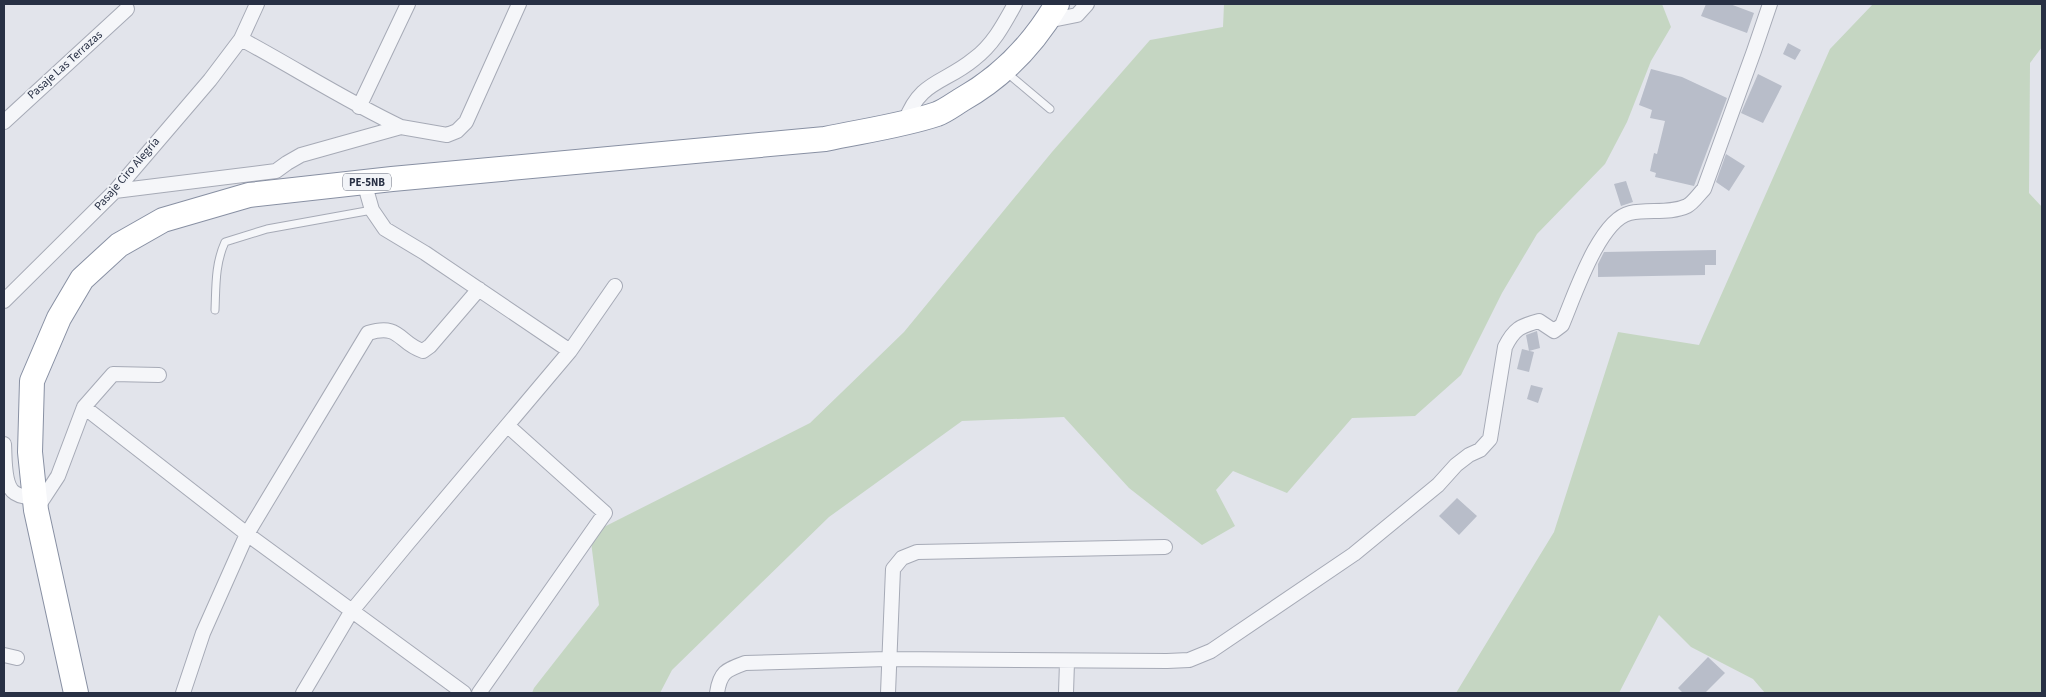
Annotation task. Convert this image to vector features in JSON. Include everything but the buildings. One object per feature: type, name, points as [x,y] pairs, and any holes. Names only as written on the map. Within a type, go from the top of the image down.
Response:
[{"type":"highway","name":"PE-5NB","points":[[76,693],[35,503],[30,452],[32,381],[59,318],[82,279],[119,245],[163,220],[249,195],[364,182],[825,139],[905,122],[938,113],[979,90],[1004,71],[1022,53],[1052,12]]},
{"type":"street","name":"Pasaje Ciro Alegría","points":[[4,301],[115,191],[210,80],[241,39],[257,4]]},
{"type":"street","points":[[359,107],[408,4]]},
{"type":"street","points":[[241,39],[286,63],[359,107],[401,127],[447,135],[457,131],[466,122],[519,4]]},
{"type":"street","points":[[905,122],[911,107],[919,95],[974,60],[993,40],[1016,4]]},
{"type":"street","points":[[1052,12],[1077,15],[1087,4]]},
{"type":"street","points":[[718,693],[719,680],[727,670],[745,663],[888,659],[1067,662],[1189,660],[1211,651],[1354,554],[1438,485],[1456,465],[1486,445],[1490,439],[1505,347],[1511,336],[1520,326],[1539,321],[1554,331],[1562,325],[1590,257],[1611,225],[1629,214],[1661,211],[1688,205],[1704,189],[1770,4]]},
{"type":"street","name":"Pasaje Las Terrazas","points":[[4,122],[127,9]]},
{"type":"street","points":[[115,191],[276,171],[287,162],[301,156],[401,127]]},
{"type":"street","points":[[364,182],[372,210],[385,229],[479,289],[570,351]]},
{"type":"street","points":[[303,693],[351,612],[570,351],[615,286]]},
{"type":"street","points":[[183,693],[203,633],[247,534],[368,333],[379,330],[394,331],[416,349],[423,351],[430,346],[479,289]]},
{"type":"street","points":[[4,444],[8,482],[12,490],[16,494],[35,503],[58,476],[84,407],[113,374],[159,375]]},
{"type":"street","points":[[84,407],[247,534],[464,693]]},
{"type":"street","points":[[479,693],[605,513],[508,426]]},
{"type":"street","points":[[888,693],[893,569],[902,558],[917,552],[1165,548]]},
{"type":"street","points":[[1066,693],[1067,662]]},
{"type":"lane","points":[[1004,71],[1050,109]]},
{"type":"lane","points":[[215,310],[216,271],[219,255],[225,242],[267,229],[372,210]]},
{"type":"green space","points":[[1224,4],[1662,4],[1671,27],[1651,61],[1627,122],[1605,164],[1537,234],[1502,293],[1461,375],[1415,416],[1352,418],[1287,493],[1233,471],[1216,490],[1235,526],[1202,545],[1129,488],[1064,417],[962,421],[829,517],[672,670],[660,693],[532,693],[599,605],[590,534],[810,423],[904,332],[1052,152],[1150,40],[1223,27]]},
{"type":"green space","points":[[1873,4],[2042,4],[2042,47],[2030,63],[2029,193],[2042,207],[2042,693],[1765,693],[1753,679],[1691,647],[1659,615],[1619,693],[1456,693],[1554,532],[1618,332],[1699,345],[1830,49]]}]
